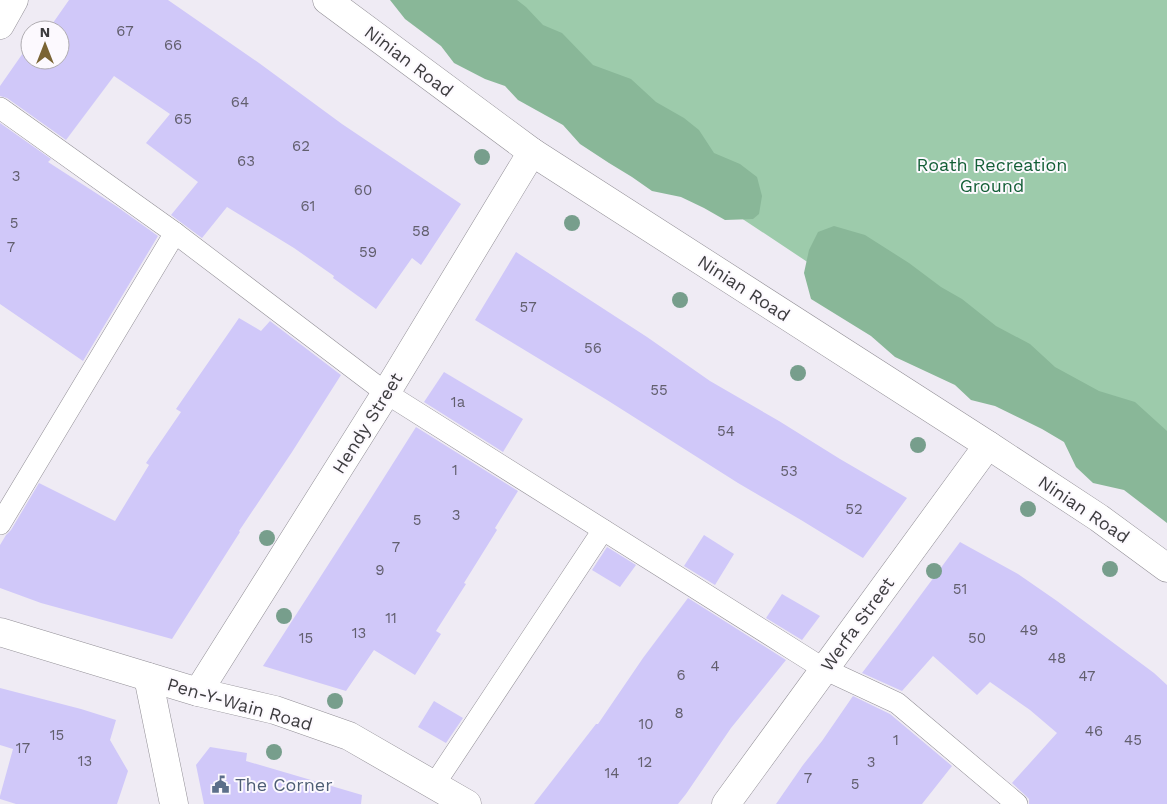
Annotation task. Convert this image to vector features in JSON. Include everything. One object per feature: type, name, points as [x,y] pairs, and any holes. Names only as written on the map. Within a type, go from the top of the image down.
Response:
[{"type":"street","points":[[0,24],[14,0]]},
{"type":"street","name":"Ninian Road","points":[[328,0],[532,152],[988,445],[1099,518],[1167,568]]},
{"type":"street","name":"Hendy Street","points":[[198,692],[386,393],[532,152]]},
{"type":"street","name":"Werfa Street","points":[[726,804],[988,445]]},
{"type":"street","name":"Pen-Y-Wain Road","points":[[0,632],[198,692],[275,710],[349,736],[468,804]]},
{"type":"street","points":[[148,677],[174,804]]},
{"type":"lane","points":[[0,108],[175,233],[386,393],[824,669],[897,703],[1012,802]]},
{"type":"lane","points":[[0,524],[175,233]]},
{"type":"lane","points":[[434,785],[603,530]]},
{"type":"green space","points":[[390,0],[517,0],[543,25],[562,33],[593,65],[631,79],[656,102],[684,118],[699,130],[714,153],[740,164],[757,177],[762,196],[759,214],[753,219],[725,220],[681,197],[652,191],[580,144],[563,125],[518,100],[505,86],[485,79],[454,63],[441,46],[405,19]]},
{"type":"green space","name":"Roath Recreation Ground","points":[[413,0],[1167,0],[1167,504],[1101,457]]},
{"type":"green space","points":[[834,226],[865,235],[909,263],[941,287],[962,299],[996,326],[1030,344],[1055,367],[1099,391],[1135,402],[1167,431],[1167,523],[1124,490],[1093,483],[1076,467],[1064,442],[995,406],[971,400],[955,385],[895,357],[871,336],[811,299],[804,273],[809,250],[818,232]]},
{"type":"building","points":[[69,0],[168,0],[259,63],[342,124],[461,204],[421,265],[412,258],[376,309],[294,248],[227,207],[202,238],[171,215],[198,182],[146,143],[170,114],[114,76],[66,140],[7,98],[0,96],[0,86],[20,57],[20,70],[70,70],[70,20],[55,20]]},
{"type":"building","points":[[0,123],[51,159],[48,162],[158,236],[83,361],[0,304]]},
{"type":"building","points":[[516,252],[647,337],[710,381],[907,498],[863,558],[475,320]]},
{"type":"building","points":[[239,318],[261,331],[270,321],[341,375],[239,531],[172,639],[41,603],[0,588],[0,545],[39,483],[115,521],[149,465],[146,463],[181,412],[176,409]]},
{"type":"building","points":[[444,372],[523,419],[503,452],[424,402]]},
{"type":"building","points":[[416,427],[518,491],[495,528],[497,530],[464,583],[466,584],[436,631],[441,634],[415,675],[374,650],[346,691],[263,666],[366,506]]},
{"type":"building","points":[[704,535],[734,554],[715,585],[684,566]]},
{"type":"building","points":[[960,542],[1018,574],[1154,673],[1167,685],[1167,804],[1029,804],[1029,799],[1012,783],[1057,733],[1030,710],[990,682],[977,695],[933,656],[902,691],[862,673]]},
{"type":"building","points":[[607,547],[636,565],[620,587],[592,570]]},
{"type":"building","points":[[782,594],[820,616],[802,640],[766,618]]},
{"type":"building","points":[[688,598],[786,660],[731,728],[678,804],[534,804],[596,724],[598,724],[643,658]]},
{"type":"building","points":[[0,688],[116,720],[110,740],[128,771],[117,804],[16,804],[0,799],[13,749],[0,745]]},
{"type":"building","points":[[853,696],[890,714],[952,766],[922,804],[776,804],[822,741]]},
{"type":"building","points":[[434,701],[463,718],[446,743],[418,727]]},
{"type":"building","points":[[210,747],[247,753],[246,761],[362,795],[361,804],[204,804],[196,765]]},
{"type":"place","name":"The Corner","points":[[221,784]]}]
